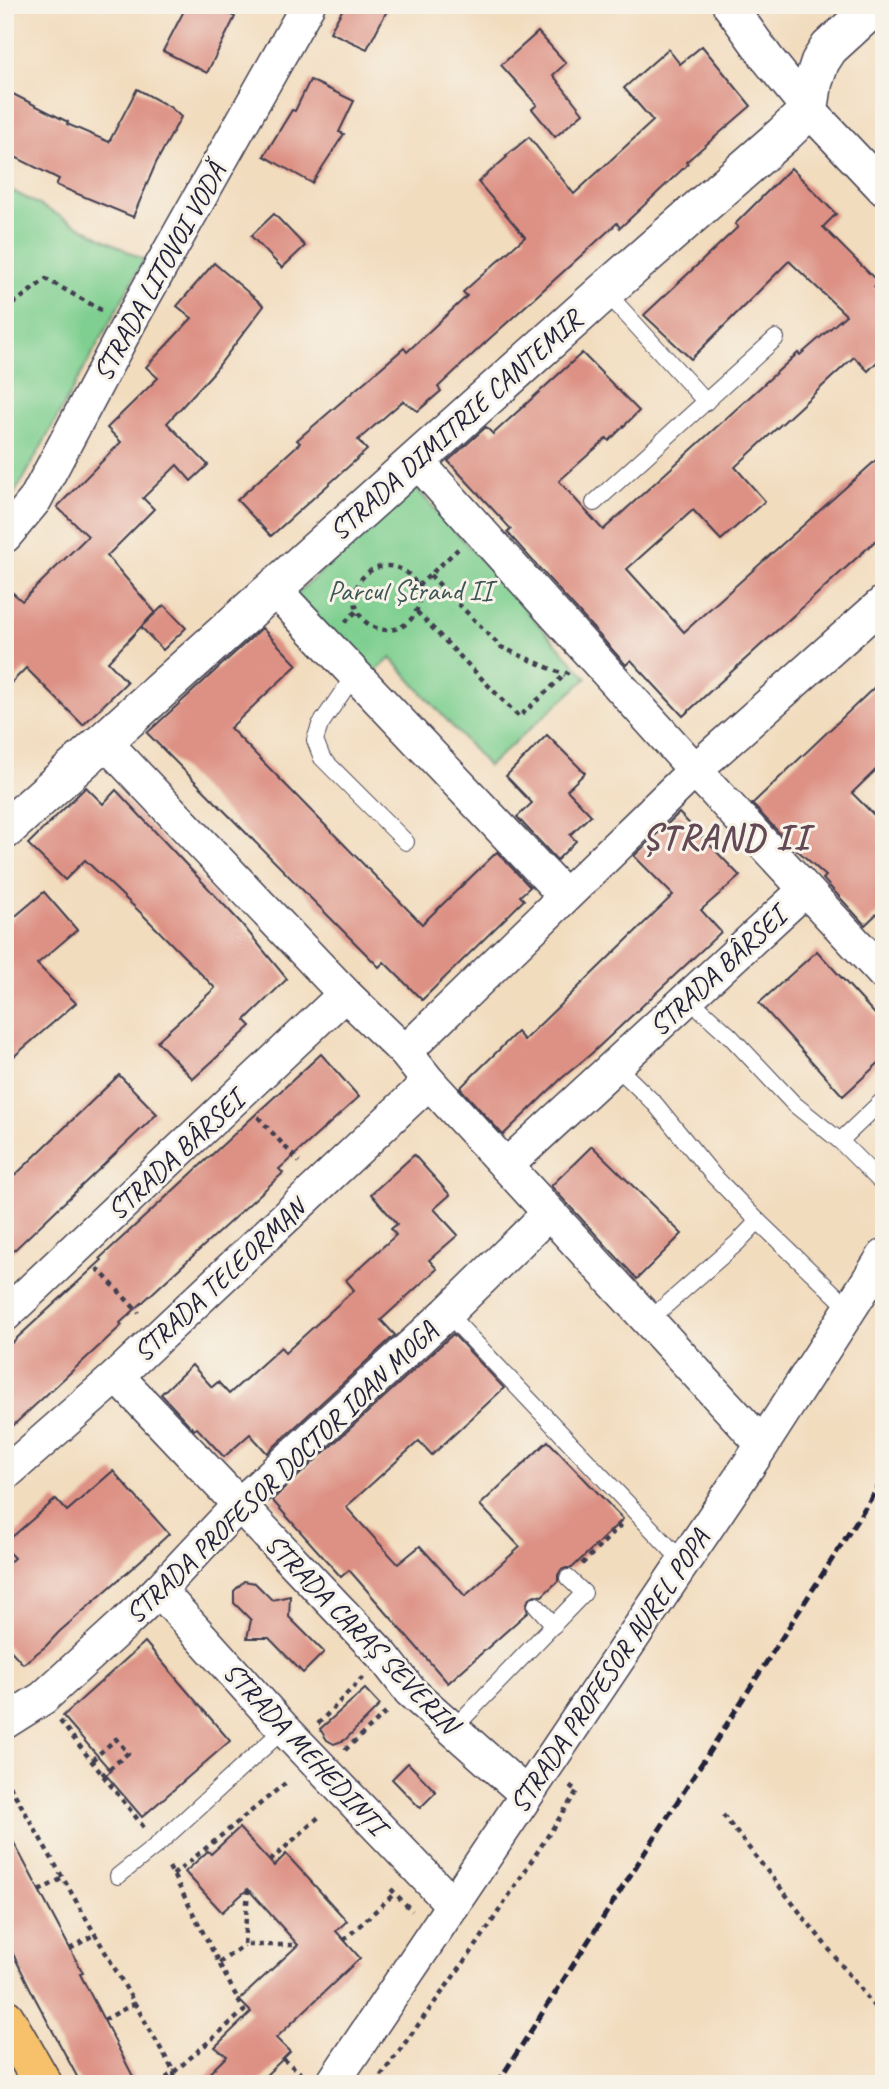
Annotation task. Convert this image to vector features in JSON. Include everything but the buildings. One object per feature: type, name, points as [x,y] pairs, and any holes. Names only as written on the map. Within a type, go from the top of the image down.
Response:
[{"type":"main road","points":[[5,2018],[43,2084]]},
{"type":"street","name":"STRADA LITOVOI VODĂ","points":[[5,536],[35,500],[128,325],[308,5]]},
{"type":"street","points":[[729,5],[809,110],[884,188]]},
{"type":"street","points":[[809,110],[813,83],[824,55],[876,5]]},
{"type":"street","name":"STRADA DIMITRIE CANTEMIR","points":[[5,830],[273,587],[809,110]]},
{"type":"street","points":[[416,460],[695,770],[884,974]]},
{"type":"street","points":[[273,587],[564,895]]},
{"type":"street","points":[[405,1052],[695,770],[884,602]]},
{"type":"street","points":[[104,741],[345,994],[405,1052],[429,1082],[762,1444]]},
{"type":"street","name":"STRADA BÂRSEI","points":[[506,1166],[805,890]]},
{"type":"street","name":"STRADA BÂRSEI","points":[[5,1315],[345,994]]},
{"type":"street","name":"STRADA TELEORMAN","points":[[5,1474],[117,1376],[429,1082]]},
{"type":"street","name":"STRADA PROFESOR DOCTOR IOAN MOGA","points":[[19,1704],[159,1590],[239,1504],[447,1313],[549,1213]]},
{"type":"street","name":"STRADA PROFESOR AUREL POPA","points":[[321,2083],[453,1905],[762,1444],[884,1256]]},
{"type":"street","name":"STRADA CARAȘ SEVERIN","points":[[117,1376],[383,1656],[410,1690],[452,1730],[535,1781]]},
{"type":"street","name":"STRADA MEHEDINȚI","points":[[159,1590],[292,1736],[453,1905]]},
{"type":"lane","points":[[606,290],[706,402]]},
{"type":"lane","points":[[594,503],[776,338]]},
{"type":"lane","points":[[355,674],[320,725],[315,740],[322,758],[406,842]]},
{"type":"lane","points":[[688,998],[730,1036],[794,1104],[840,1141],[884,1185]]},
{"type":"lane","points":[[616,1066],[656,1105],[713,1175],[850,1309]]},
{"type":"lane","points":[[840,1141],[884,1099]]},
{"type":"lane","points":[[648,1321],[737,1243],[758,1221]]},
{"type":"lane","points":[[447,1313],[682,1561]]},
{"type":"lane","points":[[452,1730],[584,1593],[568,1578]]},
{"type":"lane","points":[[536,1605],[554,1625]]},
{"type":"lane","points":[[118,1876],[292,1736]]},
{"type":"path","points":[[5,310],[46,279],[128,325]]},
{"type":"path","points":[[418,586],[479,531]]},
{"type":"path","points":[[377,567],[398,567],[407,572],[418,586],[420,601],[417,612],[403,627],[382,630],[372,627],[357,611],[356,590],[360,580],[367,572],[377,567]]},
{"type":"path","points":[[430,575],[501,647],[565,675]]},
{"type":"path","points":[[417,612],[519,717],[590,653]]},
{"type":"path","points":[[238,1096],[319,1185]]},
{"type":"path","points":[[78,1247],[159,1336]]},
{"type":"path","points":[[292,1736],[383,1656]]},
{"type":"path","points":[[324,1770],[410,1690]]},
{"type":"path","points":[[19,1704],[91,1760],[157,1845],[244,2011],[158,2084]]},
{"type":"path","points":[[91,1760],[116,1739],[127,1748],[128,1753],[103,1775]]},
{"type":"path","points":[[5,1777],[174,2072],[174,2084]]},
{"type":"path","points":[[173,1875],[288,1781]]},
{"type":"path","points":[[375,2084],[478,1943],[578,1791],[535,1781]]},
{"type":"path","points":[[5,1802],[16,1796]]},
{"type":"path","points":[[270,1861],[321,1815]]},
{"type":"path","points":[[723,1815],[884,2019]]},
{"type":"path","points":[[39,1891],[63,1878]]},
{"type":"path","points":[[244,1945],[248,1889]]},
{"type":"path","points":[[344,1940],[395,1893]]},
{"type":"path","points":[[70,1949],[95,1934]]},
{"type":"path","points":[[219,1963],[244,1945],[298,1945]]},
{"type":"path","points":[[104,2020],[135,2003]]},
{"type":"path","points":[[283,2059],[321,2083]]},
{"type":"green space","points":[[5,187],[144,260],[5,508]]},
{"type":"green space","name":"Parcul Ștrand II","points":[[416,488],[587,678],[488,766],[391,658],[369,677],[295,595]]},
{"type":"railway","points":[[497,2084],[884,1478]]},
{"type":"district","name":"ȘTRAND II","points":[[726,837]]}]
